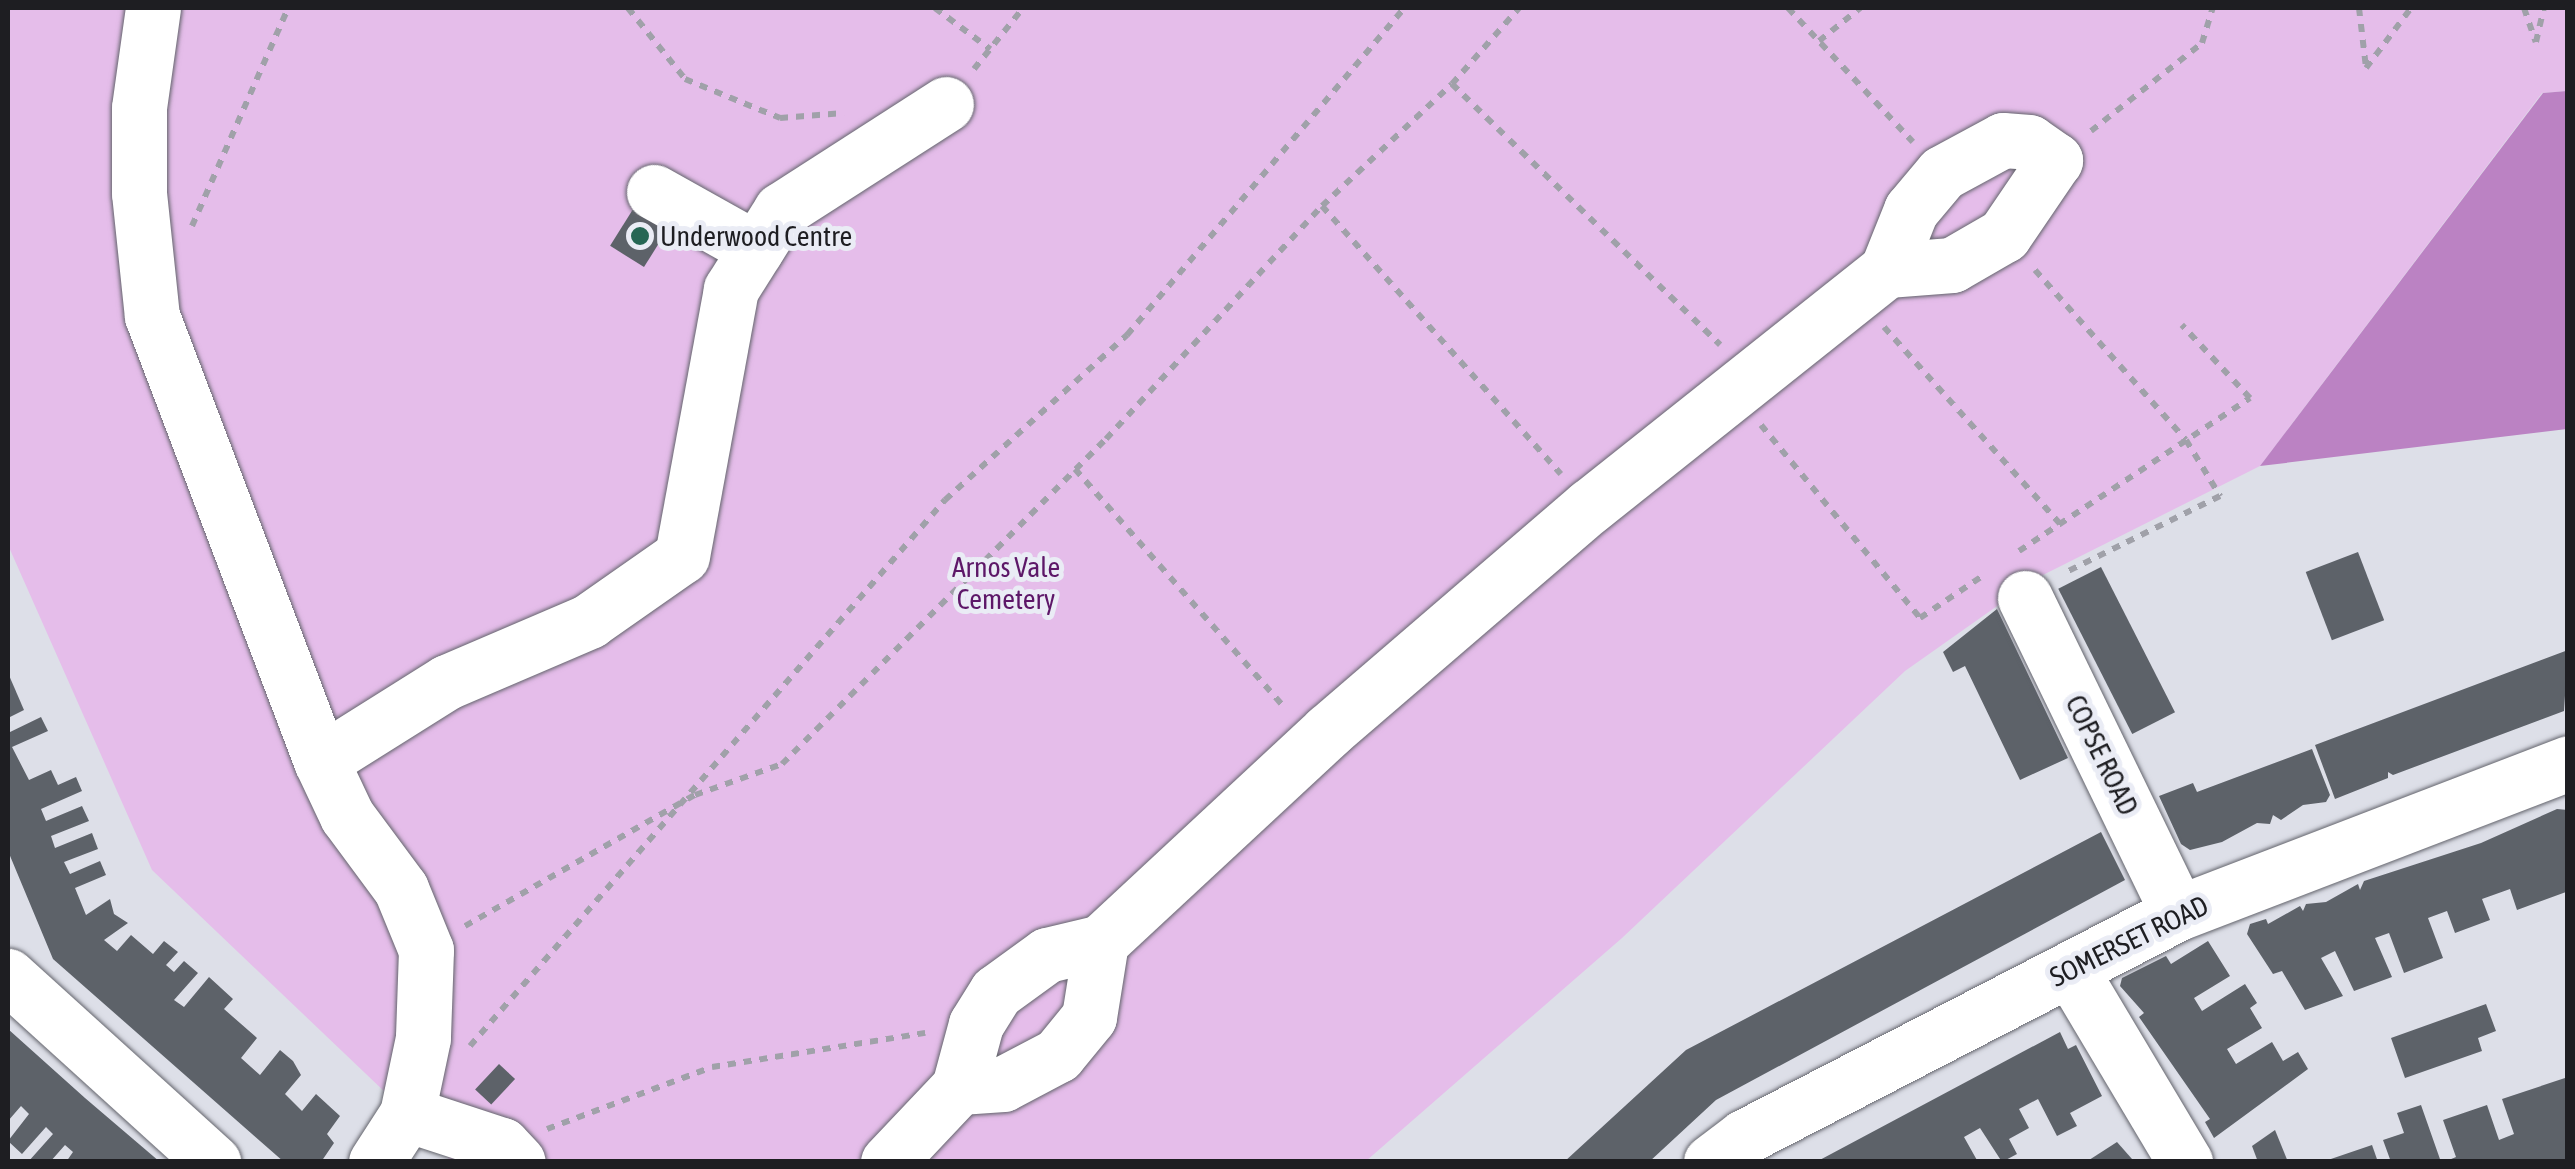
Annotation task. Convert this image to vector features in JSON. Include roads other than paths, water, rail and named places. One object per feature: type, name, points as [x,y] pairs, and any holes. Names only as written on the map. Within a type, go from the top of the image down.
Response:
[{"type":"street","points":[[153,8],[139,159],[152,316],[321,761],[348,816],[401,889],[426,950],[423,1038],[407,1114],[376,1162]]},
{"type":"street","points":[[321,761],[448,682],[589,621],[682,556],[731,290],[780,210],[946,104]]},
{"type":"street","points":[[888,1162],[959,1088],[976,1024],[1018,972],[1047,955],[1102,942],[1315,742],[1590,506],[1741,381],[1871,283],[1952,264],[2004,236],[2055,160],[2029,142],[2003,140],[1942,172],[1911,210],[1871,283]]},
{"type":"street","points":[[654,192],[756,249]]},
{"type":"street","name":"COPSE ROAD","points":[[2012,573],[2178,913]]},
{"type":"street","name":"SOMERSET ROAD","points":[[1711,1162],[1744,1136],[2178,913],[2568,763]]},
{"type":"street","points":[[959,1088],[1003,1084],[1058,1055],[1090,1017],[1102,942]]},
{"type":"street","points":[[2070,969],[2185,1162]]},
{"type":"street","points":[[8,976],[213,1162]]},
{"type":"street","points":[[407,1114],[510,1153]]},
{"type":"place","name":"Underwood Centre","points":[[640,236]]},
{"type":"park label","name":"Arnos Vale Cemetery","points":[[1006,583]]}]
